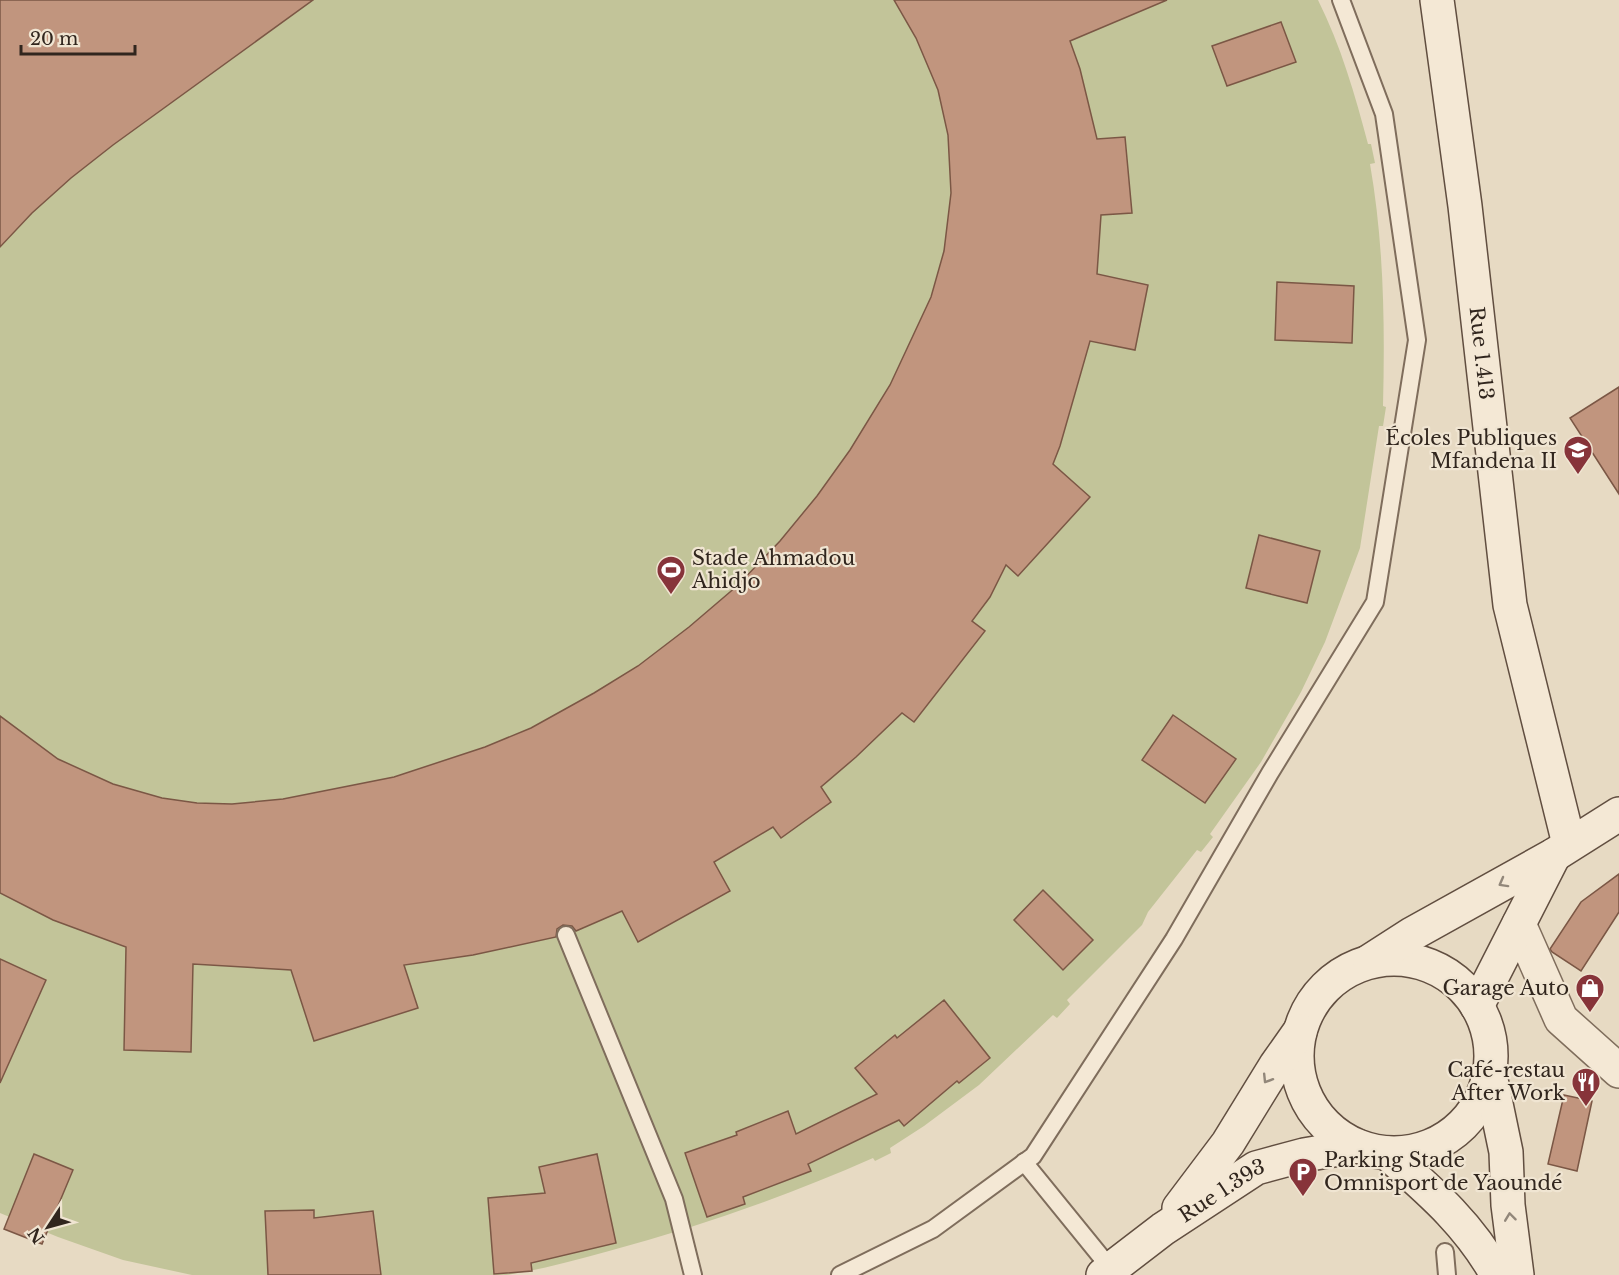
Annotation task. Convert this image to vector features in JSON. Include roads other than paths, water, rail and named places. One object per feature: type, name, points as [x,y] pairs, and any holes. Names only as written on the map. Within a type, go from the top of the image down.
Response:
[{"type":"main road","name":"Rue 1.413","points":[[1437,0],[1466,206],[1510,605],[1562,850]]},
{"type":"main road","points":[[1370,962],[1412,934],[1562,850],[1619,814]]},
{"type":"main road","points":[[1477,1006],[1519,924],[1562,850]]},
{"type":"main road","points":[[1519,924],[1561,1019],[1619,1071]]},
{"type":"main road","points":[[1497,1275],[1484,1250],[1444,1204],[1372,1149],[1337,1135],[1320,1118],[1307,1099],[1299,1077],[1297,1054],[1300,1031],[1307,1012],[1318,994],[1350,969],[1370,962],[1394,958],[1419,962],[1442,972],[1455,981],[1477,1006],[1490,1039],[1490,1075],[1506,1152],[1508,1205],[1517,1275]]},
{"type":"main road","points":[[1163,1229],[1228,1143],[1276,1065],[1300,1031]]},
{"type":"main road","points":[[1372,1149],[1422,1149],[1453,1134],[1477,1107],[1490,1075]]},
{"type":"main road","name":"Rue 1.393","points":[[1107,1272],[1163,1229],[1256,1168],[1304,1155],[1372,1149]]},
{"type":"lane","points":[[840,1275],[933,1229],[1033,1156],[1174,939],[1270,773],[1375,602],[1417,340],[1384,114],[1341,0]]},
{"type":"lane","points":[[566,935],[674,1199],[693,1275]]},
{"type":"lane","points":[[1024,1162],[1107,1272]]},
{"type":"lane","points":[[1445,1252],[1447,1275]]},
{"type":"place","name":"Écoles Publiques Mfandena II","points":[[1578,476]]},
{"type":"place","name":"Stade Ahmadou Ahidjo","points":[[671,596]]},
{"type":"place","name":"Garage Auto","points":[[1590,1014]]},
{"type":"place","name":"Café-restau After Work","points":[[1586,1108]]},
{"type":"place","name":"Parking Stade Omnisport de Yaoundé","points":[[1303,1198]]}]
